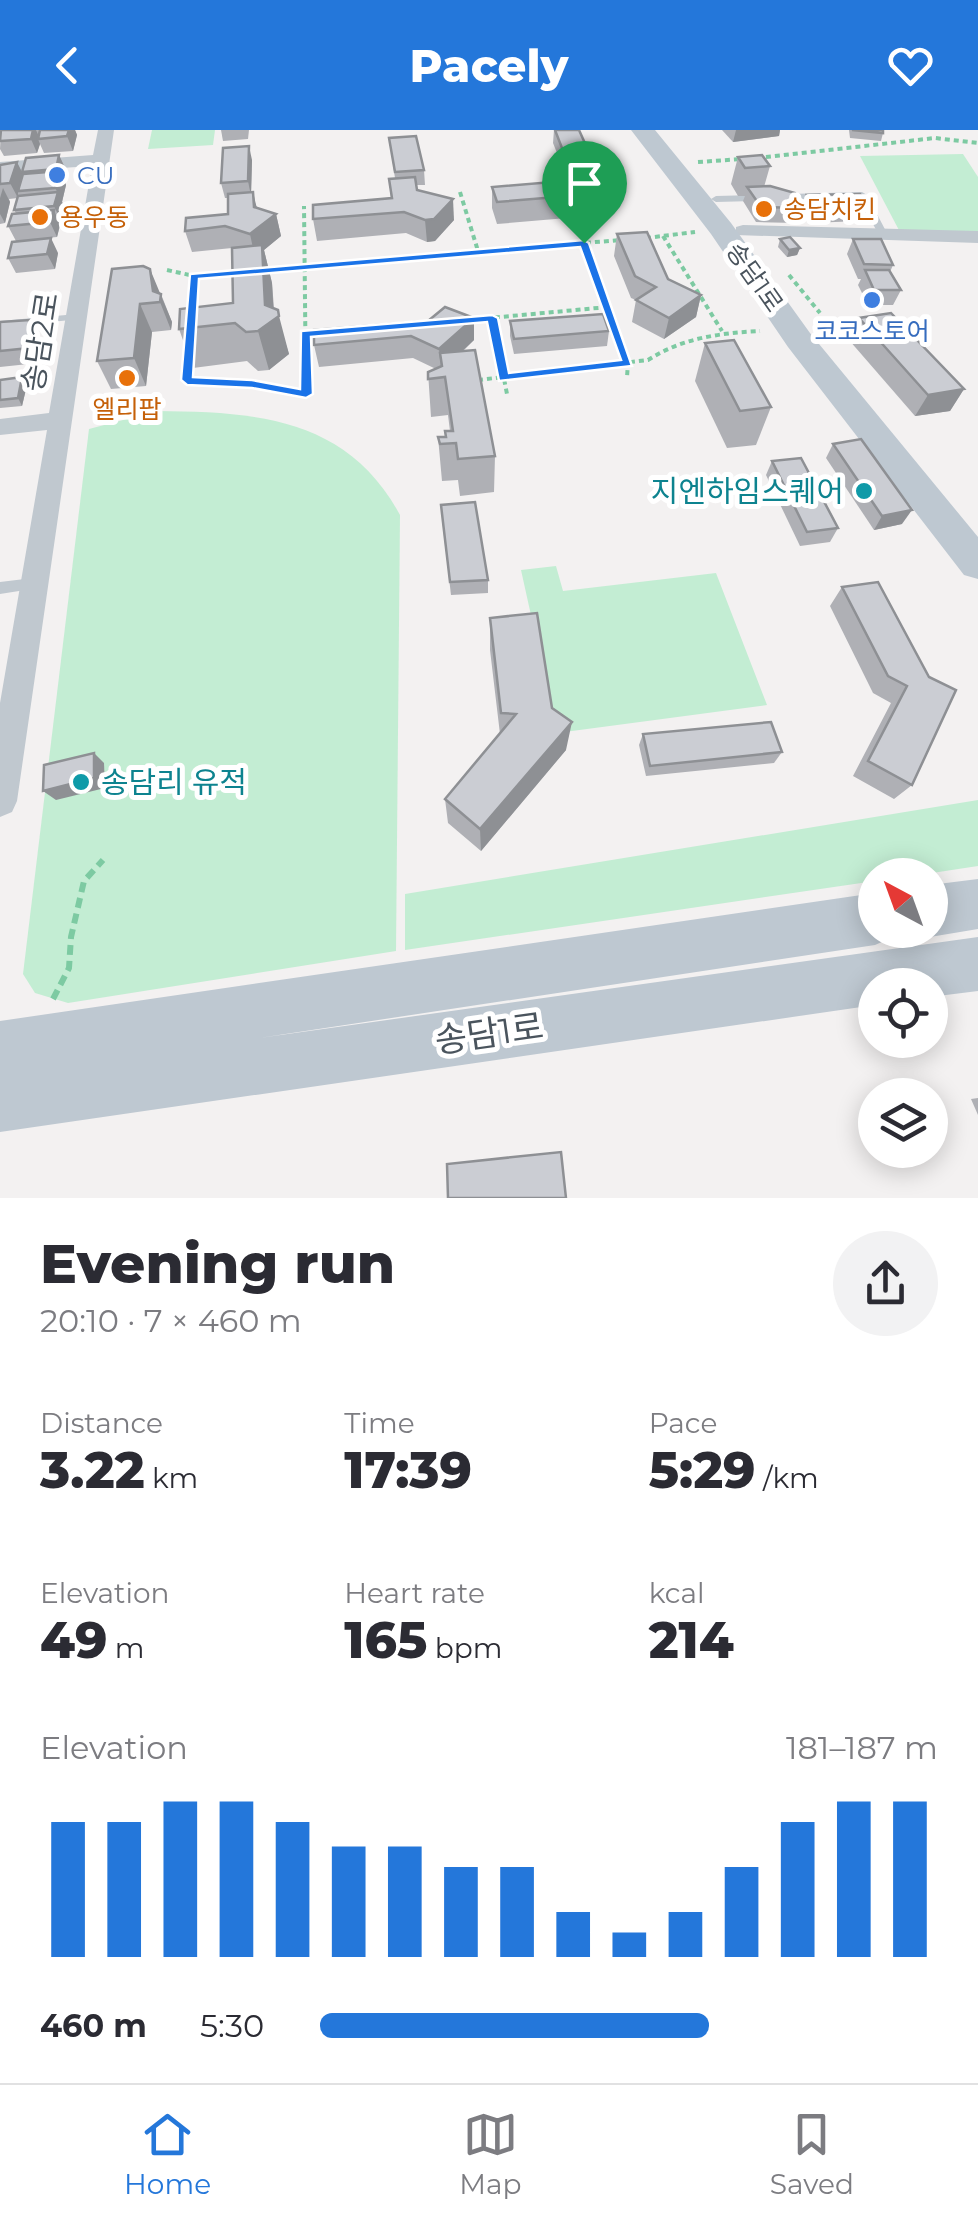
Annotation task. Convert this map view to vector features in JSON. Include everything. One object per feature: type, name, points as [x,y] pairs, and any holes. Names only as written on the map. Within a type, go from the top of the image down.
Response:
[{"type":"main road","name":"송담1로","points":[[643,130],[722,229],[799,340],[978,564]]},
{"type":"main road","name":"송담1로","points":[[658,130],[978,520]]},
{"type":"main road","points":[[948,908],[978,904]]},
{"type":"main road","name":"송담1로","points":[[0,1049],[858,922]]},
{"type":"main road","name":"송담1로","points":[[0,1103],[978,964]]},
{"type":"street","name":"송담2로","points":[[0,801],[106,130]]},
{"type":"street","points":[[0,166],[101,160]]},
{"type":"street","points":[[744,231],[884,237],[978,236]]},
{"type":"street","points":[[0,427],[60,420]]},
{"type":"lane","points":[[716,199],[862,196],[884,237]]},
{"type":"lane","points":[[0,324],[78,317]]},
{"type":"lane","points":[[0,588],[34,584]]},
{"type":"path","points":[[685,162],[837,152],[935,138],[978,142]]},
{"type":"path","points":[[460,192],[479,252]]},
{"type":"path","points":[[189,346],[187,380],[252,384],[306,394],[304,206]]},
{"type":"path","points":[[643,238],[698,232]]},
{"type":"path","points":[[663,236],[723,333]]},
{"type":"path","points":[[168,270],[194,276],[624,240]]},
{"type":"path","points":[[584,243],[628,363],[627,377]]},
{"type":"path","points":[[787,273],[820,312]]},
{"type":"path","points":[[192,311],[194,276]]},
{"type":"path","points":[[455,322],[608,307]]},
{"type":"path","points":[[492,318],[508,394]]},
{"type":"path","points":[[470,381],[648,360],[669,346],[723,333],[750,334],[764,328]]},
{"type":"path","points":[[44,1015],[69,968],[71,937],[84,881],[103,860]]},
{"type":"green space","points":[[152,130],[215,130],[213,145],[148,149]]},
{"type":"green space","points":[[963,154],[978,177],[978,234],[901,234],[860,156]]},
{"type":"green space","points":[[157,411],[263,419],[326,439],[354,458],[378,482],[400,515],[396,951],[68,1003],[35,993],[23,974],[89,429]]},
{"type":"green space","points":[[556,566],[563,591],[716,573],[767,705],[557,733],[521,570]]},
{"type":"green space","points":[[978,800],[978,866],[948,871],[948,858],[858,858],[858,883],[405,950],[405,894]]},
{"type":"building","points":[[1,130],[33,130],[31,139],[0,141]]},
{"type":"building","points":[[40,130],[69,130],[67,136],[38,139]]},
{"type":"building","points":[[555,130],[579,130],[592,159],[567,161]]},
{"type":"building","points":[[416,136],[424,170],[395,172],[389,138]]},
{"type":"building","points":[[249,146],[248,181],[221,183],[223,148]]},
{"type":"building","points":[[59,155],[56,169],[22,172],[26,158]]},
{"type":"building","points":[[762,155],[770,166],[745,168],[738,157]]},
{"type":"building","points":[[588,161],[595,176],[622,184],[598,206],[569,196],[497,202],[492,187],[565,181],[558,163]]},
{"type":"building","points":[[17,162],[10,183],[0,184],[0,165]]},
{"type":"building","points":[[60,171],[55,188],[18,191],[23,174]]},
{"type":"building","points":[[415,177],[417,190],[453,199],[434,219],[425,220],[404,212],[313,219],[313,205],[392,198],[389,179]]},
{"type":"building","points":[[770,186],[795,193],[802,208],[761,207],[747,187]]},
{"type":"building","points":[[58,192],[54,206],[14,210],[18,196]]},
{"type":"building","points":[[253,192],[254,207],[276,214],[250,234],[225,226],[185,231],[186,218],[228,214],[228,194]]},
{"type":"building","points":[[860,194],[867,206],[814,208],[807,195]]},
{"type":"building","points":[[54,210],[50,222],[8,226],[12,214]]},
{"type":"building","points":[[647,232],[668,279],[701,295],[669,318],[636,300],[656,287],[635,276],[617,234]]},
{"type":"building","points":[[790,237],[800,248],[789,250],[780,239]]},
{"type":"building","points":[[51,238],[47,254],[8,258],[12,242]]},
{"type":"building","points":[[853,239],[881,239],[893,265],[864,264]]},
{"type":"building","points":[[262,245],[265,305],[278,310],[279,316],[258,331],[246,332],[235,323],[179,329],[180,309],[233,303],[232,248]]},
{"type":"building","points":[[112,269],[150,269],[153,291],[161,294],[160,302],[140,304],[134,358],[97,361]]},
{"type":"building","points":[[865,270],[889,270],[901,290],[874,290]]},
{"type":"building","points":[[445,307],[474,318],[439,349],[411,336],[314,345],[314,330],[428,321]]},
{"type":"building","points":[[891,313],[964,389],[928,395],[859,318]]},
{"type":"building","points":[[603,314],[609,331],[514,339],[510,321]]},
{"type":"building","points":[[30,320],[34,327],[29,348],[0,351],[0,322]]},
{"type":"building","points":[[734,340],[771,407],[740,411],[705,343]]},
{"type":"building","points":[[475,350],[495,456],[458,459],[456,443],[440,444],[438,437],[453,431],[445,377],[428,379],[428,372],[442,366],[440,353]]},
{"type":"building","points":[[22,377],[18,398],[0,400],[0,380]]},
{"type":"building","points":[[861,439],[912,510],[882,516],[833,444]]},
{"type":"building","points":[[801,458],[838,528],[807,532],[772,461]]},
{"type":"building","points":[[475,502],[488,580],[450,582],[441,505]]},
{"type":"building","points":[[878,582],[929,677],[956,690],[912,785],[868,761],[907,686],[888,676],[842,587]]},
{"type":"building","points":[[537,613],[552,708],[572,722],[480,829],[445,799],[516,714],[501,713],[490,618]]},
{"type":"building","points":[[771,722],[782,752],[650,766],[643,734]]},
{"type":"building","points":[[94,753],[94,778],[43,791],[44,765]]},
{"type":"building","points":[[561,1152],[566,1198],[448,1198],[447,1164]]},
{"type":"place","name":"CU","points":[[57,175]]},
{"type":"place","name":"송담치킨","points":[[764,209]]},
{"type":"place","name":"용우동","points":[[40,217]]},
{"type":"place","name":"코코스토어","points":[[872,300]]},
{"type":"place","name":"엘리팝","points":[[127,378]]},
{"type":"place","name":"지엔하임스퀘어","points":[[864,491]]},
{"type":"place","name":"송담리 유적","points":[[81,782]]},
{"type":"route","points":[[584,243],[628,363],[504,378],[492,318],[306,334],[306,394],[252,384],[187,380],[194,276],[584,243]]}]
